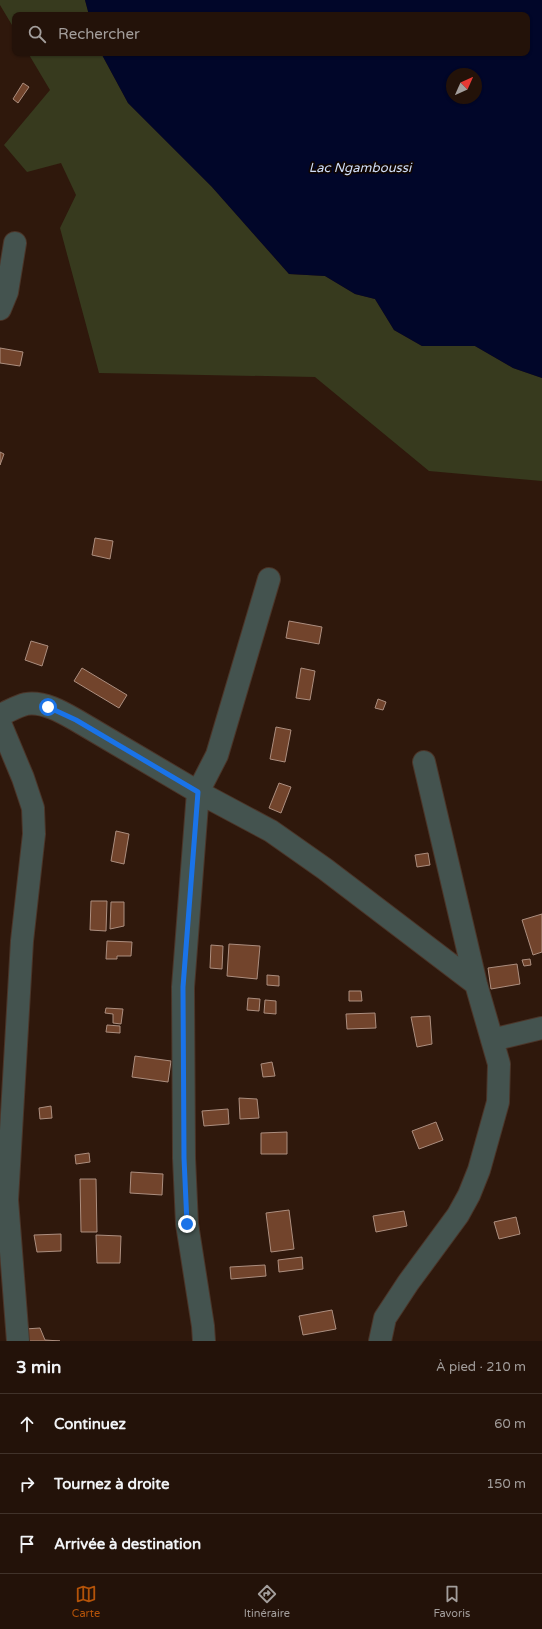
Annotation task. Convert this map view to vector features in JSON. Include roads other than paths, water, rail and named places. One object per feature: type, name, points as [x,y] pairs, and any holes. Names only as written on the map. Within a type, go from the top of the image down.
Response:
[{"type":"street","points":[[0,309],[7,292],[15,243]]},
{"type":"street","points":[[204,1341],[204,1326],[187,1224],[184,1158],[183,987],[198,792],[217,755],[269,579]]},
{"type":"street","points":[[0,716],[25,704],[35,704],[62,712],[198,792],[277,835],[325,869],[476,984]]},
{"type":"street","points":[[0,723],[23,778],[33,808],[34,834],[22,941],[8,1200],[18,1341]]},
{"type":"street","points":[[380,1341],[385,1318],[408,1283],[458,1215],[469,1195],[479,1170],[498,1102],[499,1064],[476,984],[424,762]]},
{"type":"street","points":[[492,1040],[542,1028]]},
{"type":"water","name":"Lac Ngamboussi","points":[[85,0],[542,0],[542,378],[513,368],[475,346],[422,346],[394,330],[375,299],[355,294],[325,276],[289,274],[212,187],[128,103],[103,56],[530,56],[530,12],[88,12]]}]
